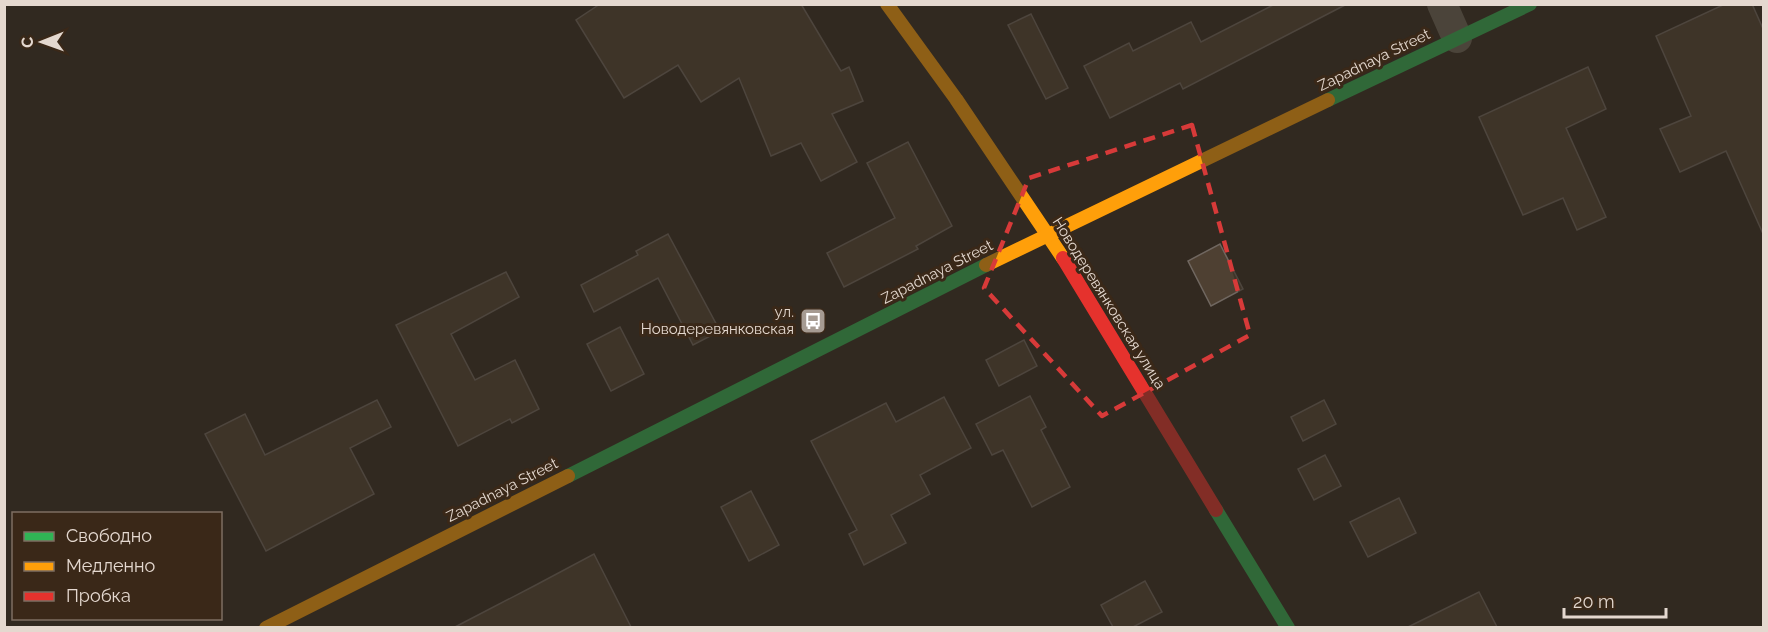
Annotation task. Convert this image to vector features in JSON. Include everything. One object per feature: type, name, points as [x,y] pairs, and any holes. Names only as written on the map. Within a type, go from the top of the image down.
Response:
[{"type":"main road","name":"Новодеревянковская улица","points":[[887,4],[956,99],[1048,234],[1288,627]]},
{"type":"main road","name":"Zapadnaya Street","points":[[266,627],[1048,234],[1530,4]]},
{"type":"street","points":[[1442,4],[1457,38]]},
{"type":"highlighted area","points":[[1192,125],[1250,335],[1102,416],[984,288],[1029,178]]},
{"type":"building","points":[[600,4],[801,4],[841,71],[849,67],[863,101],[832,114],[857,162],[821,181],[801,143],[771,156],[739,78],[701,102],[678,65],[624,98],[576,20]]},
{"type":"building","points":[[1275,4],[1347,4],[1183,89],[1180,83],[1110,118],[1084,66],[1129,43],[1133,51],[1191,22],[1201,42]]},
{"type":"building","points":[[1725,4],[1752,4],[1764,31],[1764,236],[1726,151],[1680,172],[1660,129],[1691,116],[1656,36]]},
{"type":"building","points":[[1031,14],[1068,88],[1046,99],[1008,25]]},
{"type":"building","points":[[1588,67],[1606,109],[1566,128],[1606,217],[1577,230],[1563,198],[1523,215],[1479,117]]},
{"type":"building","points":[[908,142],[952,226],[916,246],[918,249],[844,287],[827,253],[895,218],[867,163]]},
{"type":"building","points":[[668,234],[720,331],[693,345],[658,278],[594,312],[581,285],[638,255],[636,251]]},
{"type":"building","points":[[1220,244],[1243,289],[1211,306],[1188,261]]},
{"type":"building","points":[[506,272],[519,297],[451,334],[475,380],[515,360],[539,409],[512,423],[510,419],[458,446],[396,325]]},
{"type":"building","points":[[620,327],[644,374],[611,391],[587,344]]},
{"type":"building","points":[[1024,340],[1037,366],[999,386],[986,360]]},
{"type":"building","points":[[1030,396],[1046,427],[1041,430],[1070,487],[1032,507],[1003,450],[992,455],[976,424]]},
{"type":"building","points":[[944,397],[971,448],[920,475],[930,494],[891,515],[906,543],[864,565],[849,534],[857,530],[811,441],[886,403],[896,422]]},
{"type":"building","points":[[377,400],[391,427],[350,448],[374,494],[266,551],[205,434],[245,414],[265,455]]},
{"type":"building","points":[[1324,400],[1336,424],[1303,441],[1291,417]]},
{"type":"building","points":[[1325,455],[1341,486],[1314,500],[1298,469]]},
{"type":"building","points":[[751,491],[779,545],[749,561],[721,507]]},
{"type":"building","points":[[1399,498],[1416,533],[1368,557],[1350,522]]},
{"type":"building","points":[[594,554],[631,627],[455,627],[534,586]]},
{"type":"building","points":[[1145,581],[1162,612],[1133,627],[1113,627],[1101,605]]},
{"type":"building","points":[[1479,592],[1497,627],[1408,627]]},
{"type":"traffic: fast","points":[[1328,100],[1530,4]]},
{"type":"traffic: fast","points":[[568,476],[986,265]]},
{"type":"traffic: fast","points":[[1216,510],[1288,628]]},
{"type":"traffic: slow","points":[[887,4],[956,99],[1063,258]]},
{"type":"traffic: slow","points":[[986,265],[1328,100]]},
{"type":"traffic: slow","points":[[266,628],[568,476]]},
{"type":"traffic: jam","points":[[1063,258],[1216,510]]},
{"type":"place","name":"ул. Новодеревянковская","points":[[813,321]]}]
